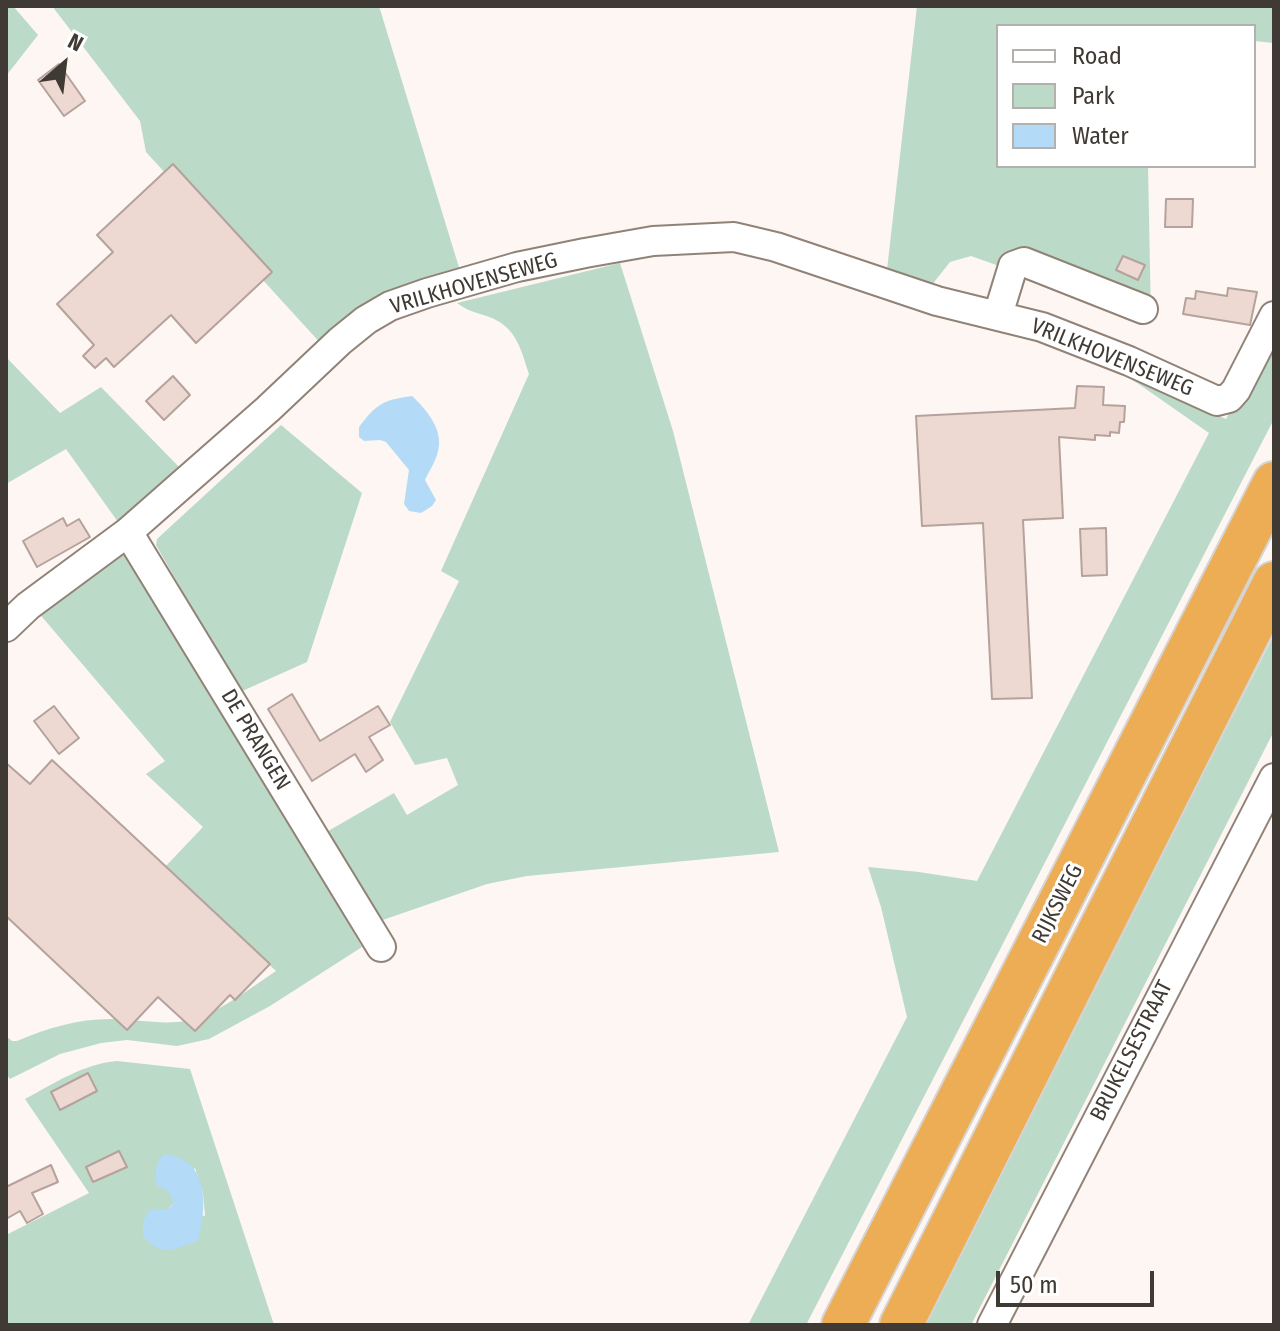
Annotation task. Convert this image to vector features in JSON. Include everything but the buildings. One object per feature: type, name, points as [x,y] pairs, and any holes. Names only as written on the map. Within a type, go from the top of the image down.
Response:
[{"type":"highway","name":"RIJKSWEG","points":[[843,1325],[1274,483]]},
{"type":"highway","points":[[901,1325],[1274,583]]},
{"type":"street","name":"VRILKHOVENSEWEG","points":[[6,627],[28,606],[128,532],[366,320],[390,306],[517,267],[653,241],[734,237],[776,247],[937,301],[1042,327],[1079,340],[1217,401],[1229,398],[1236,390],[1274,316]]},
{"type":"street","points":[[998,315],[1013,266],[1024,262],[1143,309]]},
{"type":"street","name":"DE PRANGEN","points":[[128,532],[381,947]]},
{"type":"street","name":"BRUKELSESTRAAT","points":[[992,1325],[1274,778]]},
{"type":"green space","points":[[6,6],[13,6],[38,35],[6,76]]},
{"type":"green space","points":[[52,6],[379,6],[461,274],[324,347],[146,152],[140,121]]},
{"type":"green space","points":[[917,6],[1274,6],[1274,43],[1256,41],[1256,24],[996,24],[996,168],[1148,168],[1151,320],[971,256],[950,262],[931,286],[887,270]]},
{"type":"green space","points":[[620,263],[673,431],[779,852],[527,876],[487,884],[374,923],[323,834],[394,793],[407,815],[458,785],[447,758],[415,765],[390,722],[459,581],[441,571],[529,374],[517,341],[507,328],[457,303]]},
{"type":"green space","points":[[1274,330],[1274,419],[806,1325],[748,1325],[907,1017],[881,907],[868,867],[977,881],[1209,433],[1110,364],[1226,419]]},
{"type":"green space","points":[[6,357],[60,413],[101,387],[181,469],[118,522],[66,449],[6,484]]},
{"type":"green space","points":[[281,425],[362,493],[307,662],[240,692],[156,545],[157,539]]},
{"type":"green space","points":[[126,543],[362,947],[270,1006],[209,1039],[177,1046],[127,1040],[101,1043],[60,1054],[10,1079],[6,1074],[6,1036],[17,1041],[63,1025],[98,1019],[185,1021],[221,1007],[276,971],[165,867],[203,827],[146,774],[165,761],[37,611]]},
{"type":"green space","points":[[1274,635],[1274,731],[971,1325],[922,1325]]},
{"type":"green space","points":[[117,1061],[190,1069],[274,1325],[6,1325],[6,1235],[89,1193],[25,1099],[70,1075]],"holes":[[[195,1168],[203,1193],[205,1216],[168,1209],[173,1204],[169,1191]]]},
{"type":"water","points":[[412,396],[432,420],[439,443],[436,458],[425,480],[436,500],[421,513],[409,511],[404,504],[409,470],[386,442],[364,441],[359,437],[359,427],[376,408],[394,399]]},
{"type":"water","points":[[165,1154],[190,1165],[198,1175],[203,1200],[198,1241],[169,1249],[155,1247],[143,1236],[143,1222],[149,1210],[168,1209],[173,1204],[170,1194],[156,1185],[157,1164]]}]
